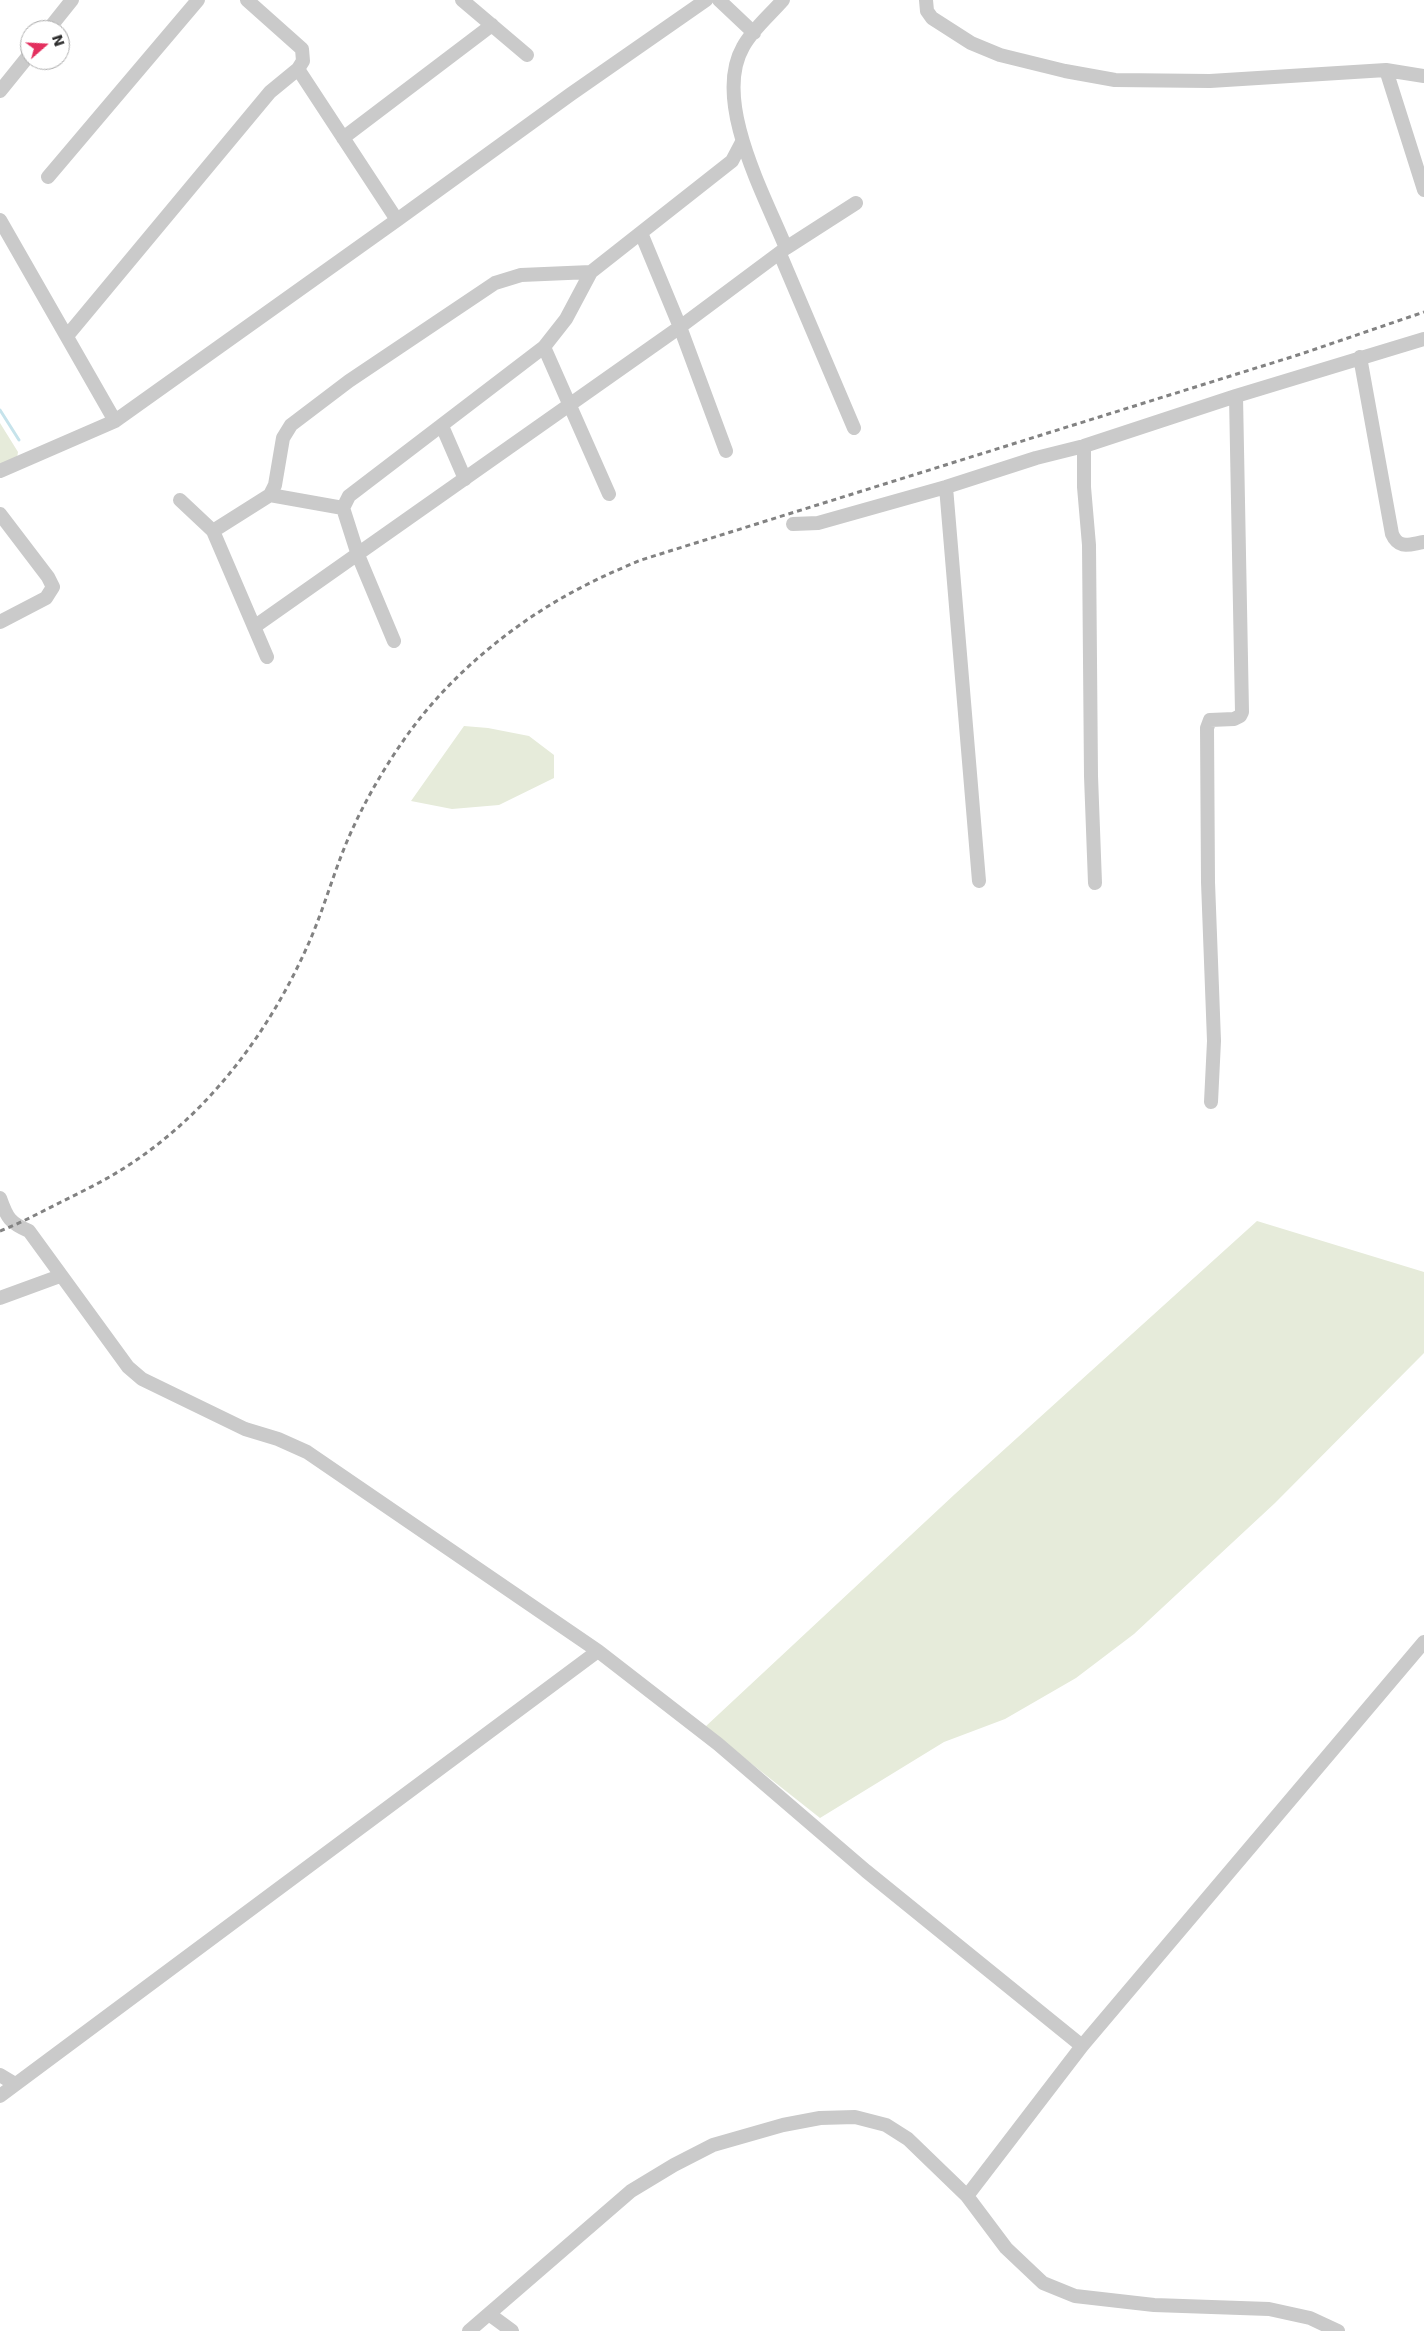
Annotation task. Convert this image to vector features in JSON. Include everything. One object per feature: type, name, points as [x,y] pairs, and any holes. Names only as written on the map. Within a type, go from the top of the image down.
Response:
[{"type":"street","points":[[56,20],[72,0]]},
{"type":"street","points":[[48,177],[198,0]]},
{"type":"street","points":[[462,0],[527,55]]},
{"type":"street","points":[[0,471],[115,421],[570,94],[706,0]]},
{"type":"street","points":[[720,0],[754,32]]},
{"type":"street","points":[[782,0],[742,47],[734,72],[734,98],[742,142],[783,251],[854,428]]},
{"type":"street","points":[[926,0],[927,11],[932,18],[971,43],[1000,55],[1065,71],[1115,80],[1210,80],[1386,70],[1424,76]]},
{"type":"street","points":[[67,336],[270,92],[298,69],[303,61],[302,49],[251,1]]},
{"type":"street","points":[[343,138],[492,25]]},
{"type":"street","points":[[0,91],[20,66]]},
{"type":"street","points":[[298,69],[397,220]]},
{"type":"street","points":[[1386,70],[1424,190]]},
{"type":"street","points":[[394,641],[358,555],[343,508],[352,492],[442,426],[544,347],[566,319],[591,272],[732,161],[742,142]]},
{"type":"street","points":[[254,627],[680,327],[783,251],[856,203]]},
{"type":"street","points":[[0,220],[115,421]]},
{"type":"street","points":[[641,233],[680,327],[726,451]]},
{"type":"street","points":[[212,531],[270,495],[275,485],[283,438],[291,425],[349,381],[495,283],[521,275],[591,272]]},
{"type":"street","points":[[793,524],[818,523],[946,487],[1036,458],[1084,446],[1360,357],[1424,339]]},
{"type":"street","points":[[544,347],[609,494]]},
{"type":"street","points":[[1360,357],[1392,534],[1395,542],[1403,546],[1424,542]]},
{"type":"street","points":[[1211,1102],[1214,1041],[1208,882],[1207,728],[1210,720],[1234,718],[1240,716],[1242,712],[1236,396]]},
{"type":"street","points":[[442,426],[465,479]]},
{"type":"street","points":[[1084,446],[1084,487],[1088,545],[1090,738],[1095,884]]},
{"type":"street","points":[[946,487],[979,881]]},
{"type":"street","points":[[270,495],[343,508]]},
{"type":"street","points":[[180,500],[212,531],[267,657]]},
{"type":"street","points":[[0,514],[48,576],[53,586],[46,598],[0,622]]},
{"type":"street","points":[[0,1198],[3,1217],[14,1225],[29,1231],[128,1367],[142,1379],[245,1429],[278,1439],[306,1452],[598,1651],[718,1744],[866,1871],[1082,2046]]},
{"type":"street","points":[[0,1298],[60,1276]]},
{"type":"street","points":[[967,2196],[1082,2046],[1424,1642]]},
{"type":"street","points":[[0,2096],[598,1651]]},
{"type":"street","points":[[0,2075],[15,2084]]},
{"type":"street","points":[[469,2331],[631,2191],[674,2165],[713,2145],[783,2125],[820,2118],[855,2117],[886,2125],[908,2139],[967,2196],[1006,2248],[1043,2283],[1075,2296],[1154,2305],[1269,2309],[1310,2318],[1338,2331]]},
{"type":"street","points":[[490,2314],[512,2331]]},
{"type":"green space","points":[[0,423],[18,452],[17,458],[3,466],[0,463]]},
{"type":"green space","points":[[464,726],[488,728],[529,736],[554,755],[554,778],[499,805],[452,809],[411,801]]},
{"type":"green space","points":[[1257,1221],[1424,1272],[1424,1353],[1275,1503],[1134,1634],[1076,1678],[1005,1719],[944,1742],[820,1818],[705,1727],[955,1494]]},
{"type":"waterway","points":[[0,410],[19,440]]},
{"type":"railway","points":[[0,1231],[99,1183],[121,1170],[180,1126],[206,1100],[253,1043],[291,980],[313,934],[354,825],[375,785],[399,746],[425,712],[465,669],[534,615],[605,575],[641,560],[1301,354],[1424,312]]}]
